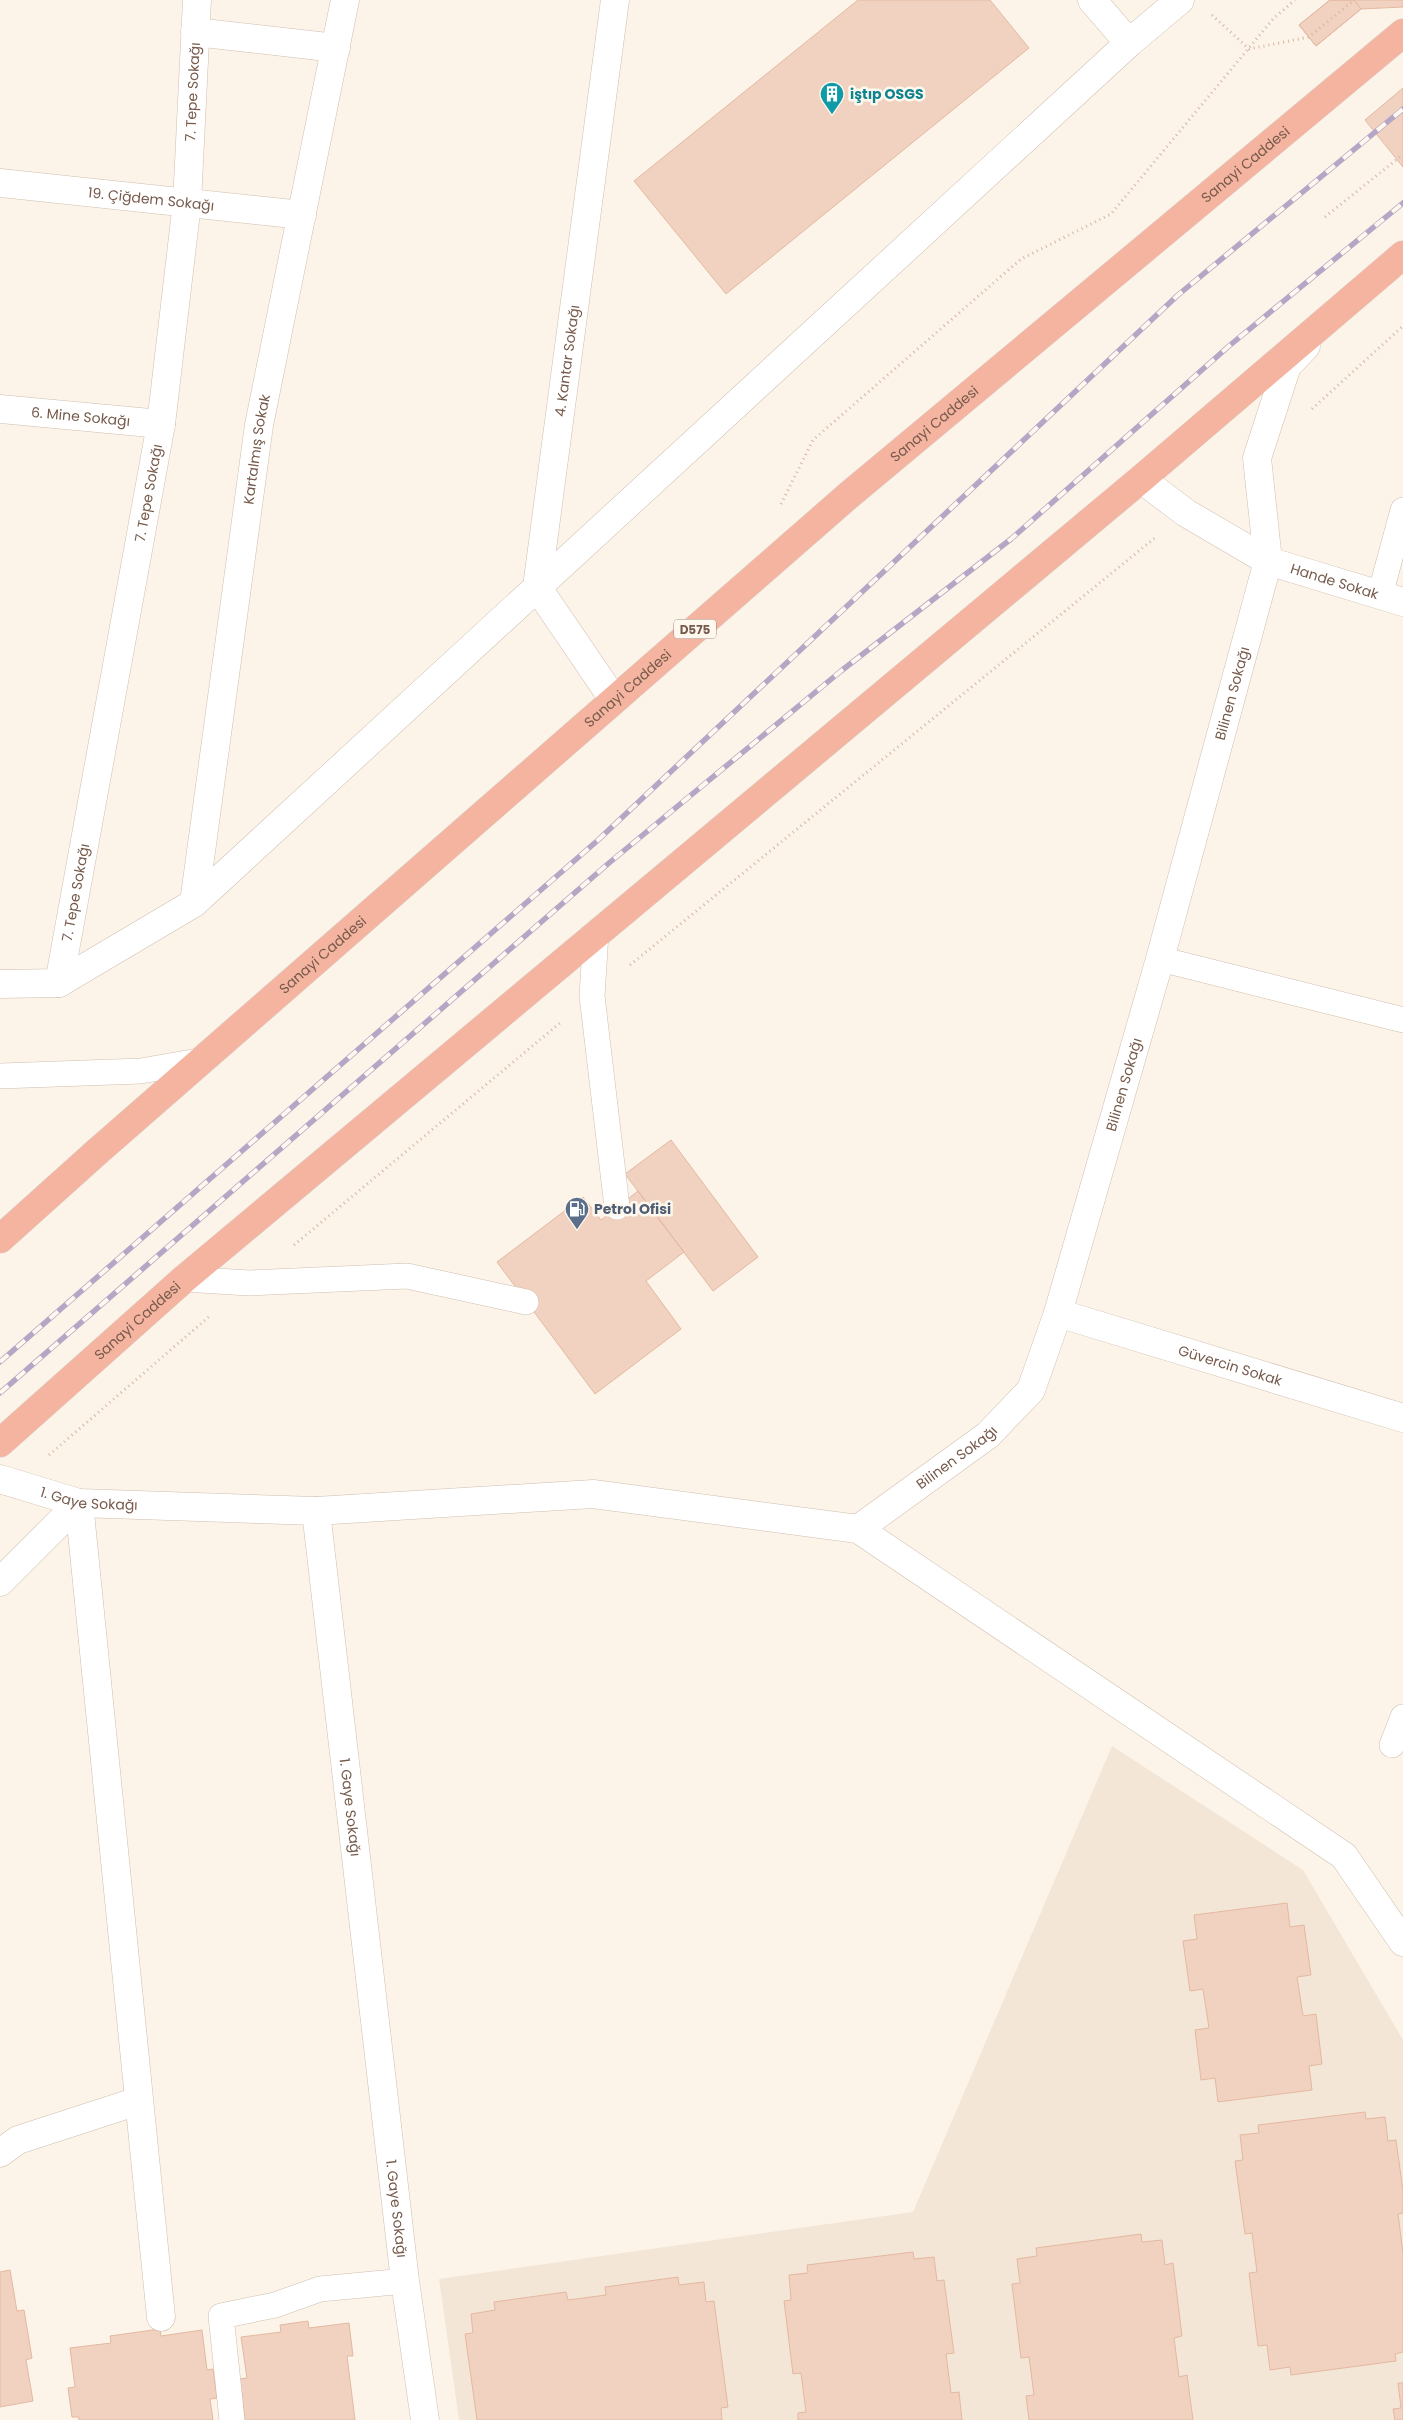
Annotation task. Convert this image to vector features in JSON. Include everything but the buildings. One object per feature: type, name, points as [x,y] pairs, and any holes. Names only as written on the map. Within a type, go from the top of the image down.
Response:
[{"type":"highway","name":"Sanayi Caddesi","points":[[0,1239],[98,1151],[856,489],[1403,33]]},
{"type":"highway","name":"Sanayi Caddesi","points":[[0,1443],[184,1278],[1141,480],[1403,255]]},
{"type":"street","name":"7. Tepe Sokağı","points":[[59,982],[161,424],[187,203],[197,0]]},
{"type":"street","name":"Kartalmış Sokak","points":[[194,903],[260,425],[345,0]]},
{"type":"street","name":"4. Kantar Sokağı","points":[[537,587],[615,0]]},
{"type":"street","points":[[1092,0],[1129,43]]},
{"type":"street","points":[[0,984],[59,982],[194,903],[1129,43],[1180,0]]},
{"type":"street","points":[[195,32],[336,48]]},
{"type":"street","name":"19. Çiğdem Sokağı","points":[[0,183],[302,215]]},
{"type":"street","points":[[1268,561],[1257,458],[1287,366],[1350,299]]},
{"type":"street","name":"6. Mine Sokağı","points":[[0,409],[161,424]]},
{"type":"street","name":"Hande Sokak","points":[[1141,480],[1186,513],[1268,561],[1392,599]]},
{"type":"street","name":"Bilinen Sokağı","points":[[858,1528],[988,1435],[1031,1390],[1058,1313],[1160,958],[1268,561]]},
{"type":"street","points":[[537,587],[614,700]]},
{"type":"street","name":"Güvercin Sokak","points":[[1058,1313],[1403,1418]]},
{"type":"street","name":"1. Gaye Sokağı","points":[[8,1481],[79,1503],[316,1510],[405,2280],[424,2420]]},
{"type":"street","points":[[316,1510],[593,1494],[858,1528],[1344,1856],[1403,1942]]},
{"type":"street","points":[[0,1582],[79,1503]]},
{"type":"street","points":[[79,1503],[161,2317]]},
{"type":"street","points":[[0,2154],[18,2140],[138,2101]]},
{"type":"lane","points":[[1392,599],[1403,510]]},
{"type":"lane","points":[[596,933],[592,996],[617,1207]]},
{"type":"lane","points":[[1160,958],[1403,1020]]},
{"type":"lane","points":[[0,1076],[141,1071],[204,1060]]},
{"type":"lane","points":[[184,1278],[249,1283],[407,1276],[526,1302]]},
{"type":"lane","points":[[1392,1746],[1403,1717]]},
{"type":"lane","points":[[232,2420],[221,2316],[275,2305],[320,2289],[405,2280]]},
{"type":"path","points":[[779,508],[813,440],[1020,259],[1111,214],[1273,19],[1296,0]]},
{"type":"path","points":[[1249,49],[1309,37],[1354,0]]},
{"type":"path","points":[[1209,12],[1249,49]]},
{"type":"path","points":[[1325,217],[1401,156]]},
{"type":"path","points":[[1308,412],[1403,326]]},
{"type":"path","points":[[8,1481],[249,1283],[592,996],[1186,513]]},
{"type":"shaded area","points":[[1112,1746],[1303,1870],[1403,2040],[1403,2420],[459,2420],[439,2279],[913,2212]]},
{"type":"railway","points":[[0,1362],[597,841],[1178,295],[1403,109]]},
{"type":"railway","points":[[0,1393],[609,863],[841,671],[1011,539],[1229,346],[1403,203]]},
{"type":"place","name":"iştıp OSGS","points":[[832,115]]},
{"type":"place","name":"Petrol Ofisi","points":[[577,1230]]}]
